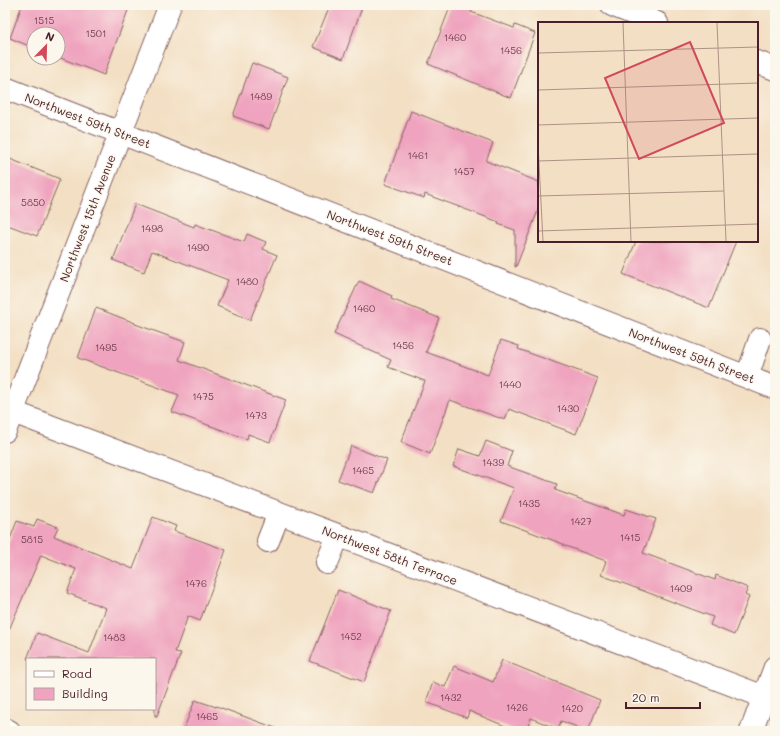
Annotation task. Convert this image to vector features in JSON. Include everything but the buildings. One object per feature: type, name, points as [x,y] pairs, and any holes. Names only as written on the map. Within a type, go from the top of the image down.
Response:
[{"type":"street","name":"Northwest 15th Avenue","points":[[7,417],[170,5]]},
{"type":"street","points":[[612,5],[654,22]]},
{"type":"street","points":[[758,62],[775,69]]},
{"type":"street","name":"Northwest 59th Street","points":[[5,88],[775,388]]},
{"type":"street","points":[[747,377],[760,339]]},
{"type":"street","name":"Northwest 58th Terrace","points":[[7,417],[278,513],[769,699]]},
{"type":"street","points":[[268,541],[278,513]]},
{"type":"street","points":[[327,563],[338,536]]},
{"type":"street","points":[[751,731],[769,699],[775,667]]},
{"type":"street","points":[[5,729],[9,731]]}]
